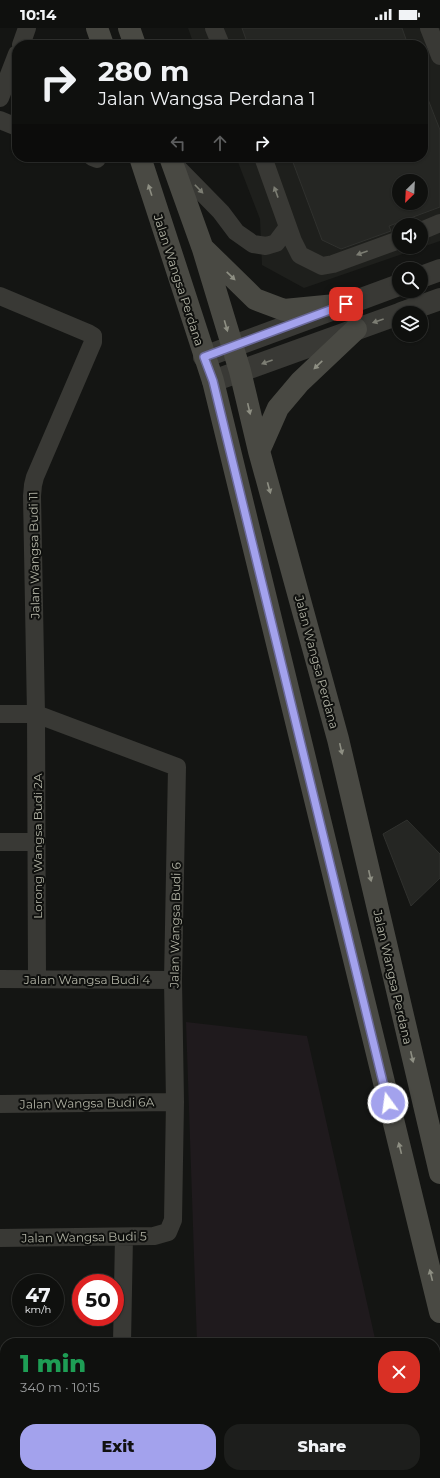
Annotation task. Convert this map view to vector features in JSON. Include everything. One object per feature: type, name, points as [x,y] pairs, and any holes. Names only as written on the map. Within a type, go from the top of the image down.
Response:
[{"type":"main road","points":[[97,28],[101,40]]},
{"type":"main road","points":[[129,28],[133,40]]},
{"type":"main road","name":"Jalan Wangsa Perdana","points":[[142,162],[213,381],[440,1312]]},
{"type":"main road","name":"Jalan Wangsa Perdana","points":[[172,162],[203,248],[240,371],[259,451],[338,739],[440,1173]]},
{"type":"main road","points":[[203,248],[255,299],[284,310],[346,304]]},
{"type":"main road","points":[[259,451],[278,408],[300,382],[356,329]]},
{"type":"street","points":[[23,40],[27,28]]},
{"type":"street","points":[[214,28],[219,40]]},
{"type":"street","points":[[429,28],[440,56]]},
{"type":"street","points":[[0,98],[12,67]]},
{"type":"street","points":[[0,120],[12,125]]},
{"type":"street","points":[[174,162],[221,212],[236,232],[253,244],[266,246],[276,243],[288,227]]},
{"type":"street","points":[[265,162],[293,241],[300,254],[322,266],[333,264],[392,243]]},
{"type":"street","points":[[428,228],[440,223]]},
{"type":"street","points":[[428,274],[440,270]]},
{"type":"street","points":[[204,357],[392,288]]},
{"type":"street","name":"Jalan Wangsa Budi 11","points":[[0,296],[93,336],[93,342],[33,485],[32,503],[36,714]]},
{"type":"street","points":[[420,306],[440,299]]},
{"type":"street","points":[[213,381],[392,316]]},
{"type":"street","points":[[0,714],[36,714]]},
{"type":"street","name":"Lorong Wangsa Budi 2A","points":[[36,714],[37,978]]},
{"type":"street","name":"Jalan Wangsa Budi 6","points":[[36,714],[177,767],[173,980],[175,1102],[173,1220],[168,1232]]},
{"type":"street","points":[[0,842],[37,842]]},
{"type":"street","name":"Jalan Wangsa Budi 4","points":[[0,979],[37,978],[173,980]]},
{"type":"street","name":"Jalan Wangsa Budi 6A","points":[[0,1104],[175,1102]]},
{"type":"street","name":"Jalan Wangsa Budi 5","points":[[0,1238],[154,1236],[168,1232]]},
{"type":"street","points":[[122,1338],[124,1236]]},
{"type":"shaded area","points":[[188,28],[440,28],[440,241],[428,245],[428,218],[392,218],[392,254],[402,254],[304,288],[262,265],[260,219],[238,162],[428,162],[428,40],[192,40]]},
{"type":"shaded area","points":[[186,1022],[307,1036],[375,1338],[197,1338]]},
{"type":"building","points":[[242,28],[402,28],[406,40],[246,40]]},
{"type":"building","points":[[428,99],[440,130],[440,207],[410,218],[392,218],[392,225],[389,226],[391,231],[341,249],[322,240],[293,162],[428,162]]},
{"type":"building","points":[[407,820],[440,854],[440,878],[411,906],[383,834]]},
{"type":"route","points":[[346,304],[204,357],[213,381],[223,428],[388,1103]]}]
